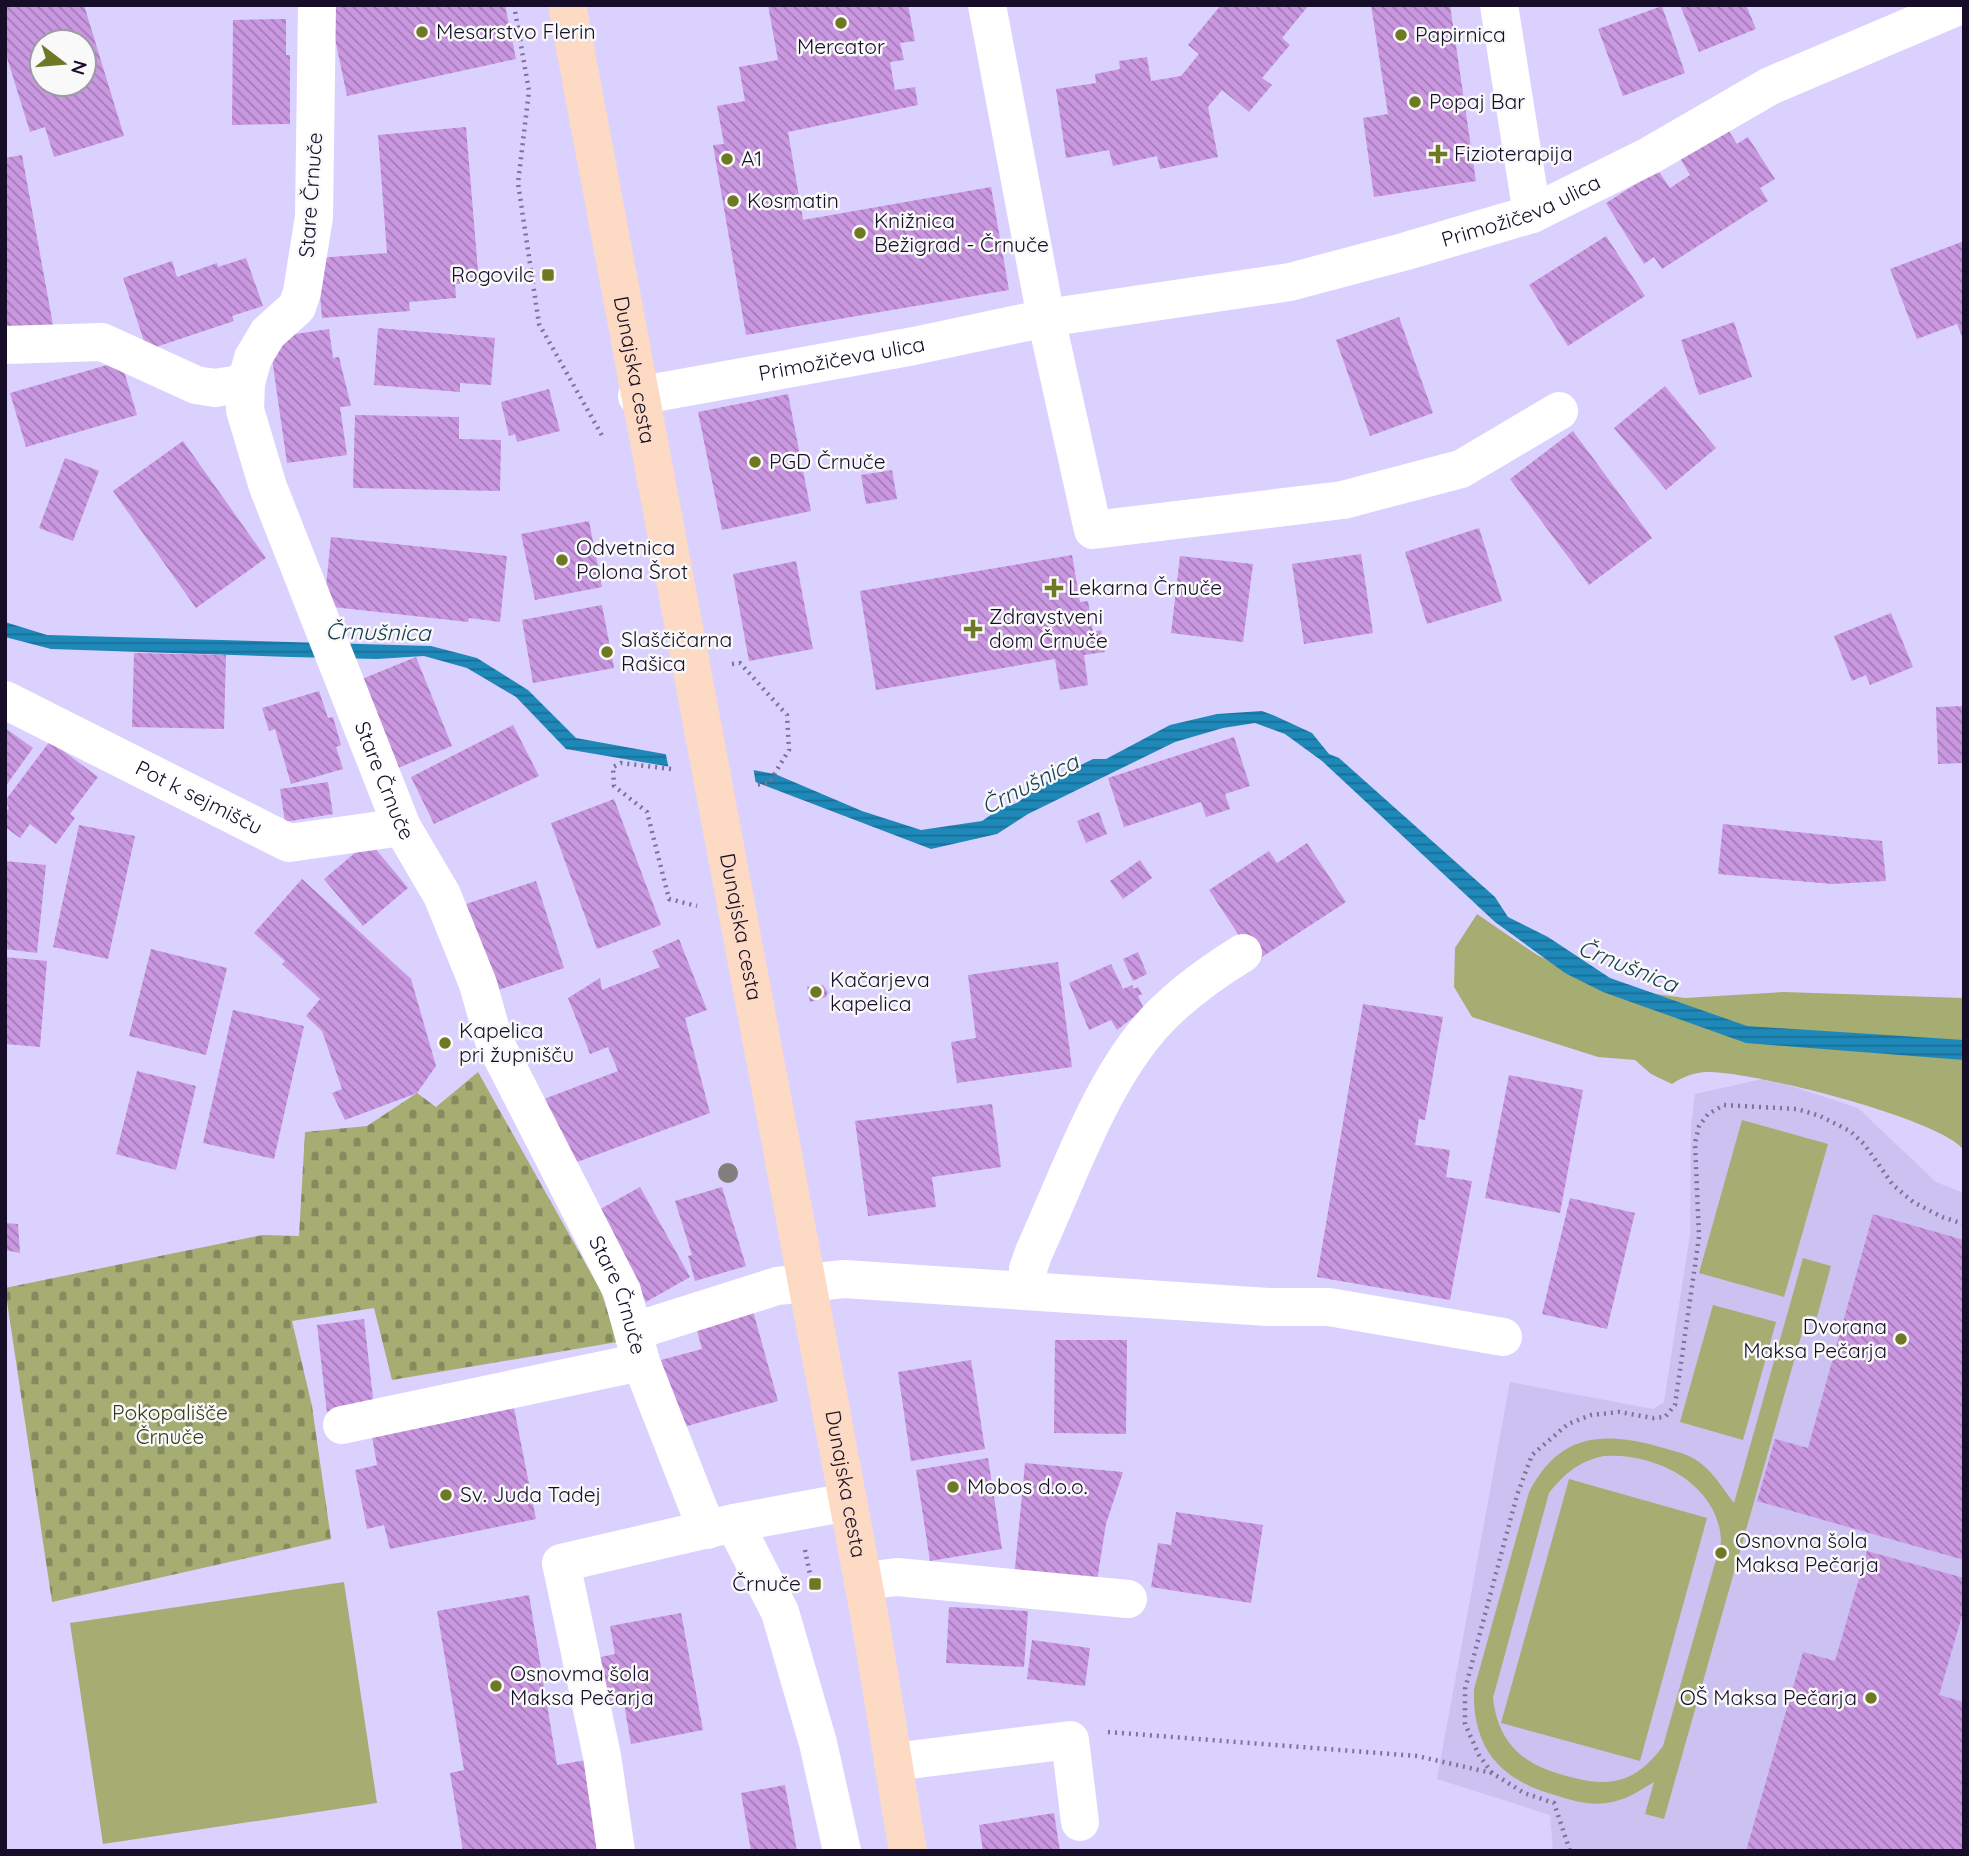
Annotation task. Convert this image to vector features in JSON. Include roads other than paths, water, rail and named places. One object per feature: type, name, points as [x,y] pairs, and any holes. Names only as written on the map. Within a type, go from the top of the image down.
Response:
[{"type":"main road","name":"Dunajska cesta","points":[[567,5],[637,396],[699,700],[863,1581],[908,1851]]},
{"type":"street","name":"Stare Črnuče","points":[[317,5],[314,217],[302,292],[297,307],[268,332],[253,358],[246,383],[245,410],[254,444],[268,487],[402,827],[442,895],[478,984],[494,1041],[622,1291],[638,1347],[721,1527]]},
{"type":"street","points":[[987,5],[1046,317],[1093,530],[1356,497],[1461,469],[1559,411]]},
{"type":"street","points":[[1499,5],[1532,214]]},
{"type":"street","name":"Primožičeva ulica","points":[[637,396],[914,346],[1046,317],[1290,282],[1532,214],[1649,156],[1770,86],[1961,5]]},
{"type":"street","points":[[5,345],[102,342],[196,385],[215,388],[246,383]]},
{"type":"street","name":"Pot k sejmišču","points":[[5,700],[289,843],[402,827]]},
{"type":"street","points":[[1029,1290],[1028,1269],[1034,1252],[1112,1081],[1149,1029],[1207,975],[1243,953]]},
{"type":"street","points":[[342,1425],[638,1347],[777,1286],[844,1279],[1268,1307],[1329,1307],[1503,1337]]},
{"type":"street","points":[[616,1851],[602,1756],[561,1563],[848,1502]]},
{"type":"street","points":[[721,1527],[780,1612],[818,1743],[842,1851]]},
{"type":"street","points":[[863,1581],[897,1577],[1128,1599]]},
{"type":"street","points":[[893,1762],[1070,1741],[1080,1822]]},
{"type":"water","name":"Črnušnica","points":[[5,622],[47,635],[431,646],[477,658],[528,690],[576,738],[775,774],[862,811],[921,830],[982,821],[1001,808],[1017,803],[1042,784],[1093,759],[1106,759],[1170,725],[1217,714],[1262,711],[1312,733],[1329,754],[1339,758],[1495,897],[1508,917],[1548,937],[1610,978],[1747,1026],[1964,1040],[1964,1060],[1746,1043],[1603,992],[1565,973],[1495,922],[1322,761],[1285,734],[1255,723],[1223,728],[1175,742],[1028,814],[997,834],[931,849],[753,781],[566,749],[516,697],[467,668],[424,656],[377,659],[51,649],[5,637]]},
{"type":"place","name":"Mercator","points":[[841,23]]},
{"type":"place","name":"Mesarstvo Flerin","points":[[422,32]]},
{"type":"place","name":"Papirnica","points":[[1401,35]]},
{"type":"place","name":"Popaj Bar","points":[[1415,102]]},
{"type":"place","name":"Fizioterapija","points":[[1438,154]]},
{"type":"place","name":"A1","points":[[727,159]]},
{"type":"place","name":"Kosmatin","points":[[733,201]]},
{"type":"place","name":"Knižnica Bežigrad - Črnuče","points":[[860,233]]},
{"type":"place","name":"Rogovilc","points":[[548,275]]},
{"type":"place","name":"PGD Črnuče","points":[[755,462]]},
{"type":"place","name":"Odvetnica Polona Šrot","points":[[562,560]]},
{"type":"place","name":"Lekarna Črnuče","points":[[1054,588]]},
{"type":"place","name":"Zdravstveni dom Črnuče","points":[[973,629]]},
{"type":"place","name":"Slaščičarna Rašica","points":[[607,652]]},
{"type":"place","name":"Kačarjeva kapelica","points":[[816,992]]},
{"type":"place","name":"Kapelica pri župnišču","points":[[445,1043]]},
{"type":"place","name":"Dvorana Maksa Pečarja","points":[[1901,1339]]},
{"type":"place","name":"Mobos d.o.o.","points":[[953,1487]]},
{"type":"place","name":"Sv. Juda Tadej","points":[[446,1495]]},
{"type":"place","name":"Osnovna šola Maksa Pečarja","points":[[1721,1553]]},
{"type":"place","name":"Črnuče","points":[[815,1584]]},
{"type":"place","name":"Osnovma šola Maksa Pečarja","points":[[496,1686]]},
{"type":"place","name":"OŠ Maksa Pečarja","points":[[1871,1698]]},
{"type":"park label","name":"Pokopališče Črnuče","points":[[170,1425]]}]
